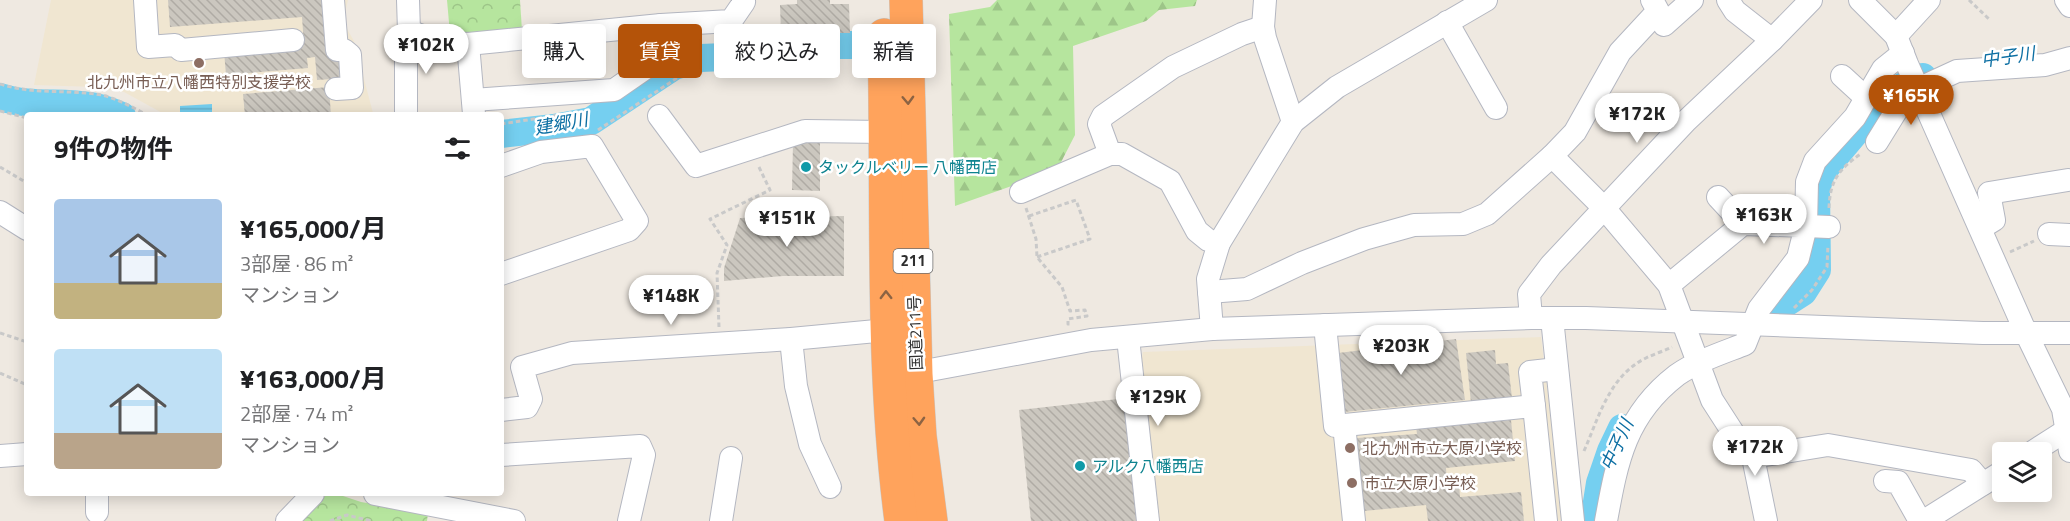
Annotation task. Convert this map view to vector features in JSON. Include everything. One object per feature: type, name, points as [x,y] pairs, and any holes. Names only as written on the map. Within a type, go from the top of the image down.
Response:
[{"type":"highway","name":"国道211号","points":[[883,0],[887,330],[903,375],[920,436],[931,521]]},
{"type":"highway","name":"国道211号","points":[[901,521],[894,461],[903,375],[906,0]]},
{"type":"street","points":[[145,0],[148,47],[175,45],[181,50],[292,40]]},
{"type":"street","points":[[333,0],[337,50],[344,50],[350,55],[352,88],[336,89]]},
{"type":"street","points":[[406,112],[408,0]]},
{"type":"street","points":[[678,24],[731,21],[744,2],[743,0]]},
{"type":"street","points":[[1265,0],[1263,27],[1265,38],[1293,122]]},
{"type":"street","points":[[1212,329],[1208,279],[1219,243],[1293,122],[1337,87],[1486,0]]},
{"type":"street","points":[[1209,292],[1247,289],[1302,263],[1353,243],[1414,225],[1463,224],[1487,214],[1552,156],[1575,132],[1620,52],[1658,12],[1692,0]]},
{"type":"street","points":[[1728,0],[1735,11],[1772,40]]},
{"type":"street","points":[[1573,521],[1557,369],[1542,318],[1529,294],[1551,265],[1686,121],[1811,0]]},
{"type":"street","points":[[1860,0],[1902,51],[2027,335],[2063,409],[2069,436],[2052,444]]},
{"type":"street","points":[[1606,521],[1622,446],[1637,419],[1657,394],[1678,375],[1745,344],[1759,309],[1798,258],[1817,227],[1808,182],[1815,161],[1855,117],[1883,69],[1902,51],[1929,0]]},
{"type":"street","points":[[2066,0],[2070,6]]},
{"type":"street","points":[[1447,22],[1496,108]]},
{"type":"street","points":[[1110,154],[1099,124],[1103,116],[1173,68],[1242,34],[1263,27]]},
{"type":"street","points":[[409,31],[438,42],[468,44],[618,29]]},
{"type":"street","points":[[468,44],[474,108],[614,90],[631,78]]},
{"type":"street","points":[[1877,142],[1898,108],[1918,88],[1957,71],[2045,65],[2070,58]]},
{"type":"street","points":[[1842,76],[1866,98]]},
{"type":"street","points":[[659,116],[696,166],[805,131],[885,132]]},
{"type":"street","points":[[504,165],[541,152],[592,146],[637,221],[629,230],[504,273]]},
{"type":"street","points":[[1021,192],[1110,154],[1122,154],[1170,181],[1197,231],[1208,240],[1219,243]]},
{"type":"street","points":[[1552,156],[1604,208],[1669,285],[1713,400],[1741,445],[1754,457],[1766,521]]},
{"type":"street","points":[[1981,228],[1994,220],[1989,193],[2068,180]]},
{"type":"street","points":[[1718,197],[1743,224]]},
{"type":"street","points":[[0,212],[24,227]]},
{"type":"street","points":[[1669,285],[1743,224],[1817,227]]},
{"type":"street","points":[[903,375],[1091,340],[1212,329],[1542,318],[1687,331],[1751,326],[2027,335],[2070,333]]},
{"type":"street","points":[[1325,325],[1335,426],[1534,406]]},
{"type":"street","points":[[504,410],[527,406],[531,399],[522,367],[572,353],[791,339],[887,330]]},
{"type":"street","points":[[1128,338],[1148,521]]},
{"type":"street","points":[[791,339],[796,386],[810,444],[830,487]]},
{"type":"street","points":[[1546,521],[1530,372],[1557,369]]},
{"type":"street","points":[[1344,425],[1354,521]]},
{"type":"street","points":[[1754,457],[1828,445],[1971,470],[1983,484]]},
{"type":"street","points":[[504,455],[640,446],[644,454],[629,521]]},
{"type":"street","points":[[0,456],[24,454]]},
{"type":"street","points":[[721,521],[730,458]]},
{"type":"street","points":[[1885,480],[1898,482],[1922,521],[1949,514],[1992,478]]},
{"type":"street","points":[[287,521],[311,496]]},
{"type":"street","points":[[396,496],[418,498],[439,514],[477,503],[513,521]]},
{"type":"path","points":[[1969,0],[1990,20]]},
{"type":"path","points":[[594,132],[677,78]]},
{"type":"path","points":[[0,84],[19,90],[80,92],[104,96],[141,112]]},
{"type":"path","points":[[0,111],[24,117]]},
{"type":"path","points":[[720,344],[717,273],[727,245],[710,219],[770,190],[757,163]]},
{"type":"path","points":[[0,167],[24,181]]},
{"type":"path","points":[[1021,192],[1036,239],[1037,257],[1062,286],[1070,312],[1084,310]]},
{"type":"path","points":[[1029,216],[1076,200],[1090,239],[1037,257]]},
{"type":"path","points":[[1995,259],[2059,234]]},
{"type":"path","points":[[1568,468],[1582,456],[1608,393],[1620,377],[1687,331]]},
{"type":"path","points":[[0,333],[24,341]]},
{"type":"path","points":[[0,373],[24,384]]},
{"type":"path","points":[[330,521],[347,515],[371,521]]},
{"type":"shaded area","name":"北九州市立八幡西特別支援学校","points":[[51,0],[348,0],[343,22],[354,41],[373,112],[161,112],[124,92],[95,87],[34,85]]},
{"type":"shaded area","name":"北九州市立大原小学校","points":[[1541,337],[1563,521],[1155,521],[1138,376],[1143,352]]},
{"type":"green space","points":[[447,0],[520,0],[522,31],[450,34]]},
{"type":"green space","points":[[997,0],[1197,0],[1195,6],[1159,10],[1146,21],[1073,46],[1075,135],[1057,170],[955,206],[949,14],[990,7]]},
{"type":"green space","points":[[325,496],[343,496],[361,502],[428,513],[427,521],[300,521]]},
{"type":"water","points":[[212,104],[212,112],[180,112],[180,106]]},
{"type":"building","points":[[168,0],[330,0],[345,54],[347,78],[317,80],[315,57],[307,58],[308,68],[226,75],[224,51],[304,45],[302,17],[170,27]]},
{"type":"building","points":[[797,0],[830,0],[830,4],[849,4],[850,33],[840,33],[840,24],[781,24],[780,5],[797,4]]},
{"type":"building","points":[[329,87],[331,112],[245,112],[243,94]]},
{"type":"building","name":"タックルベリー 八幡西店","points":[[820,138],[820,191],[792,190],[793,143]]},
{"type":"building","points":[[844,216],[844,276],[783,276],[724,281],[724,268],[740,218]]},
{"type":"building","points":[[1456,339],[1465,400],[1344,412],[1338,353]]},
{"type":"building","points":[[1495,350],[1496,364],[1508,363],[1512,398],[1471,403],[1466,353]]},
{"type":"building","name":"アルク八幡西店","points":[[1127,398],[1141,521],[1031,521],[1019,410]]},
{"type":"building","points":[[1414,410],[1444,426],[1511,420],[1515,461],[1446,468],[1447,484],[1459,483],[1460,497],[1521,492],[1524,521],[1428,521],[1426,505],[1364,511],[1357,438],[1417,434]]},
{"type":"waterway","name":"建郷川","points":[[504,134],[591,121],[674,66],[701,58],[748,56],[788,45],[852,45]]},
{"type":"waterway","name":"中子川","points":[[1775,310],[1803,292],[1817,270],[1816,190],[1821,173],[1881,102],[1905,85],[1923,77]]},
{"type":"waterway","name":"建郷川","points":[[0,97],[22,102],[94,107],[111,112]]},
{"type":"waterway","name":"中子川","points":[[1594,521],[1600,483],[1622,428]]},
{"type":"place","name":"北九州市立八幡西特別支援学校","points":[[199,63]]},
{"type":"place","name":"タックルベリー 八幡西店","points":[[806,167]]},
{"type":"place","name":"北九州市立大原小学校","points":[[1350,448]]},
{"type":"place","name":"アルク八幡西店","points":[[1080,466]]},
{"type":"place","name":"市立大原小学校","points":[[1352,483]]}]
